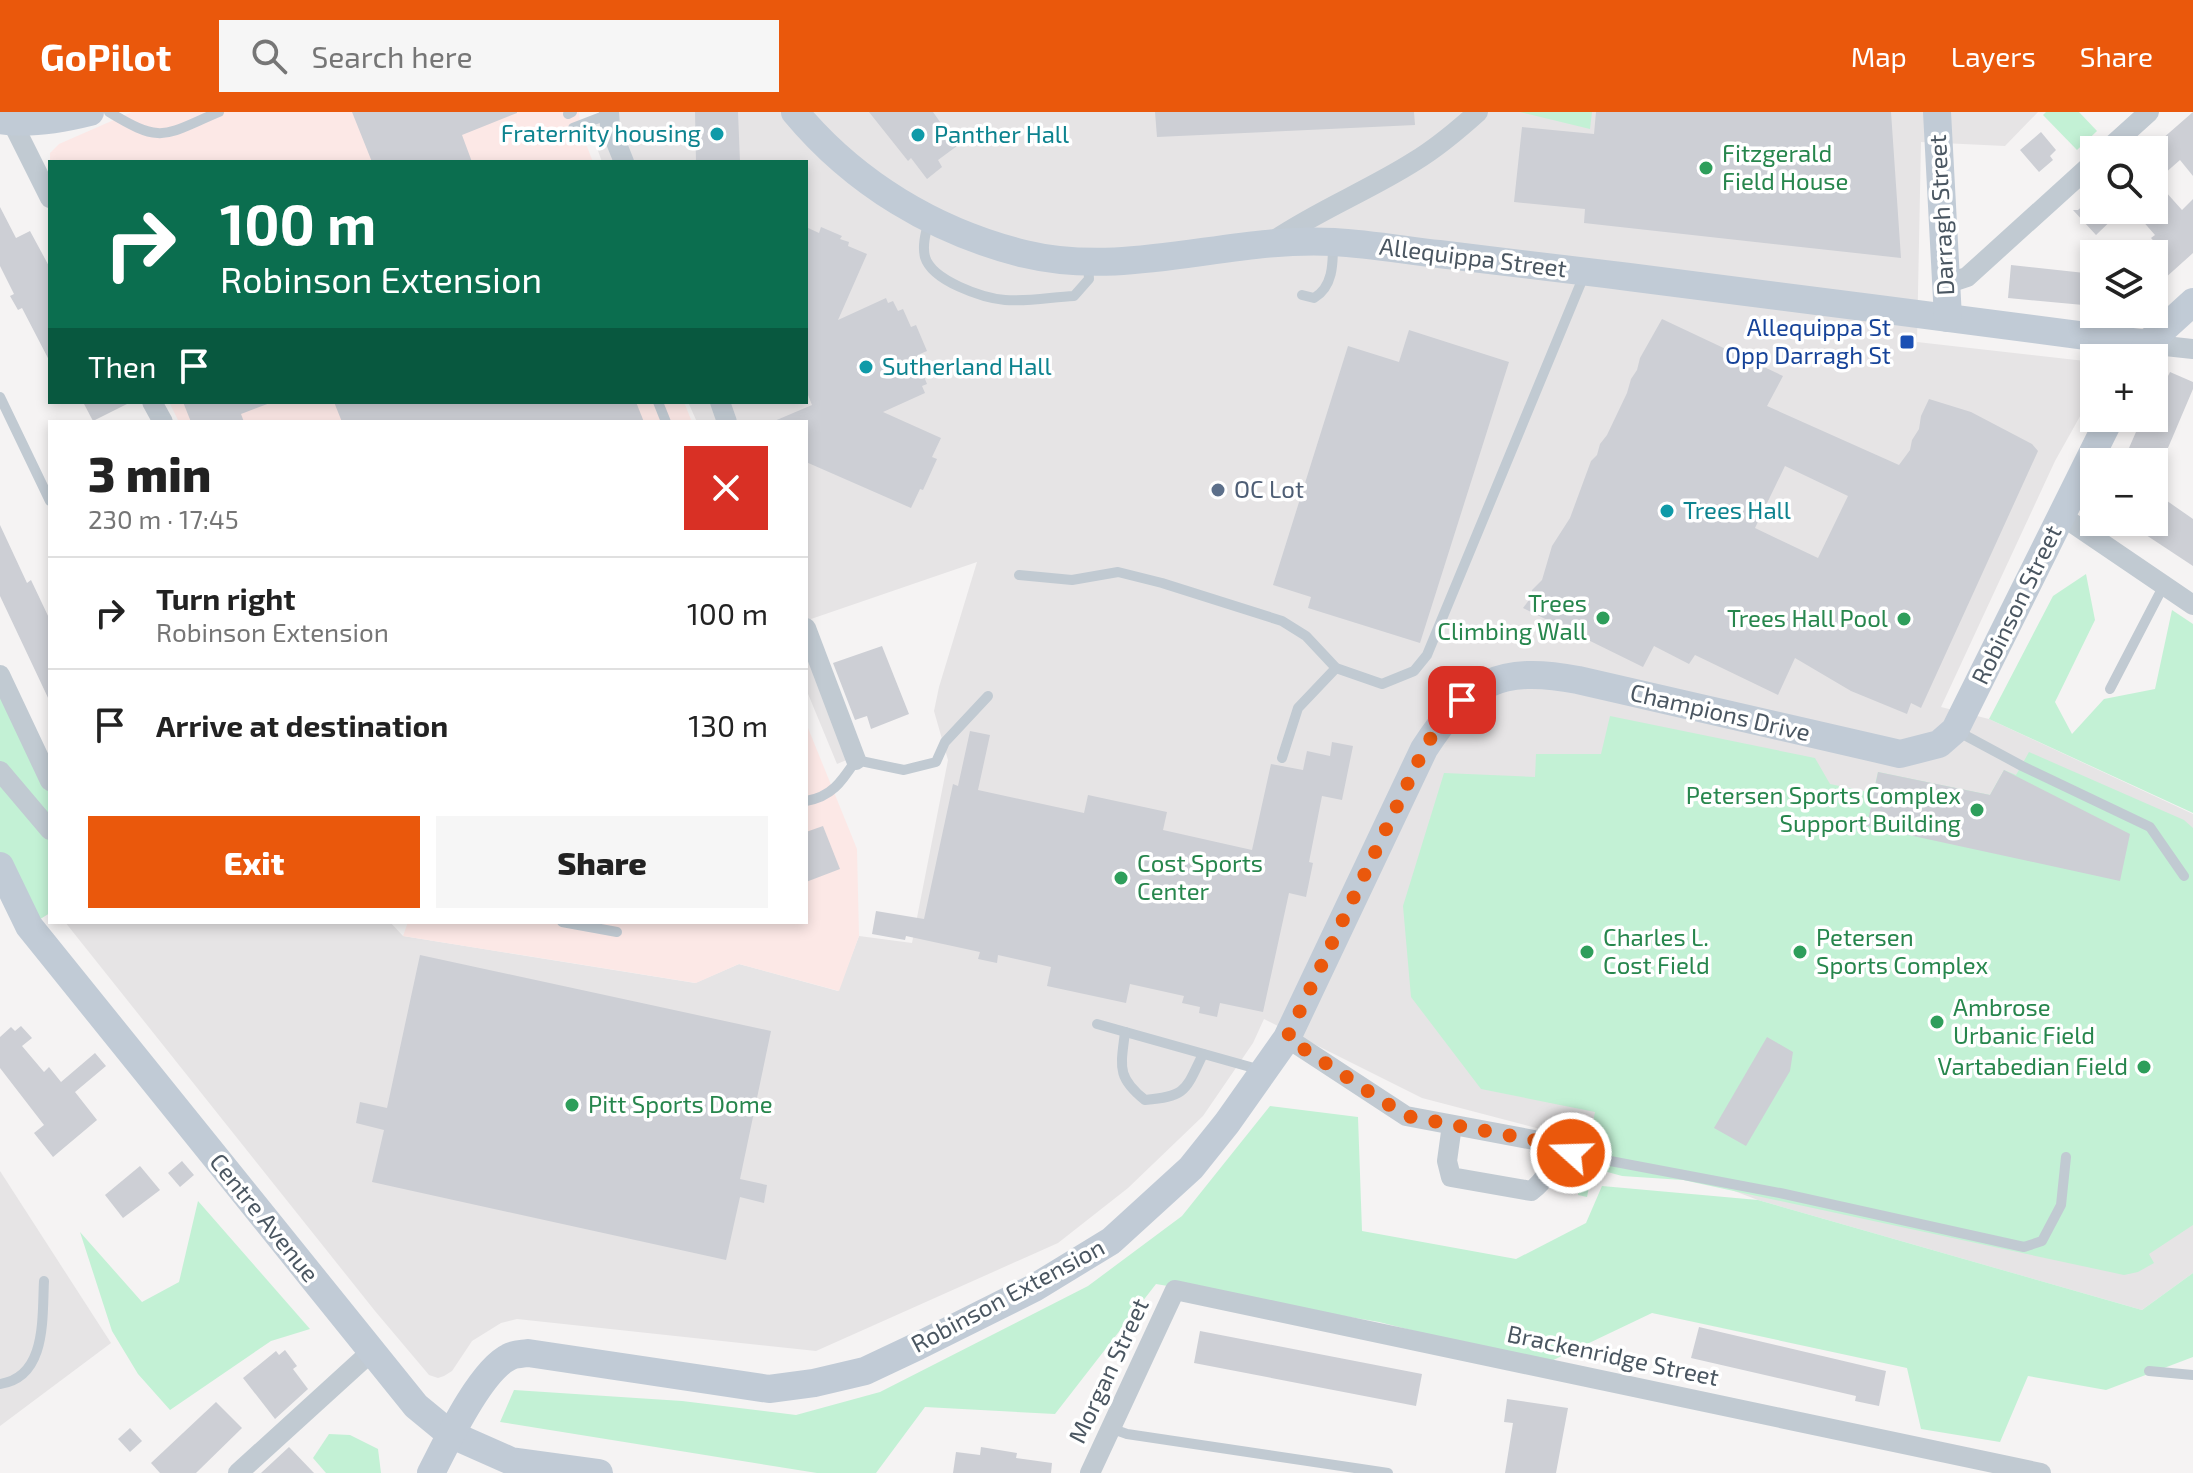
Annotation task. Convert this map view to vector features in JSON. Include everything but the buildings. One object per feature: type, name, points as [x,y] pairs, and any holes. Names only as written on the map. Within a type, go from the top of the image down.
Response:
[{"type":"street","points":[[48,194],[10,118],[71,117],[90,112]]},
{"type":"street","name":"Allequippa Street","points":[[795,112],[828,149],[887,196],[993,245],[1050,259],[1088,263],[1168,257],[1246,244],[1333,242],[1948,318],[2070,334],[2114,344]]},
{"type":"street","points":[[1270,243],[1304,220],[1417,161],[1445,142],[1478,112]]},
{"type":"street","name":"Darragh Street","points":[[1937,112],[1948,318]]},
{"type":"street","points":[[2122,136],[2149,112]]},
{"type":"street","points":[[609,113],[610,127],[623,160]]},
{"type":"street","points":[[1946,284],[1967,277],[2080,175]]},
{"type":"street","points":[[2151,344],[2193,302]]},
{"type":"street","points":[[2070,334],[2082,344]]},
{"type":"street","name":"Allequippa Street","points":[[2168,350],[2193,349]]},
{"type":"street","name":"Robinson Street","points":[[1947,737],[2103,432]]},
{"type":"street","points":[[2062,516],[2193,605]]},
{"type":"street","points":[[808,633],[856,760]]},
{"type":"street","name":"Champions Drive","points":[[1500,677],[1524,673],[1565,677],[1900,754],[1923,750],[1947,737]]},
{"type":"street","points":[[0,675],[48,777]]},
{"type":"street","name":"Robinson Extension","points":[[431,1473],[450,1434],[482,1384],[510,1356],[528,1353],[769,1389],[814,1383],[865,1371],[1034,1288],[1111,1241],[1153,1206],[1191,1168],[1287,1038],[1424,749],[1442,720],[1462,700],[1500,677]]},
{"type":"street","points":[[0,771],[48,828]]},
{"type":"street","name":"Centre Avenue","points":[[0,866],[29,926],[416,1406],[450,1434],[511,1461],[581,1472]]},
{"type":"street","points":[[1287,1038],[1406,1116],[1534,1140],[1552,1150],[1545,1181],[1531,1191],[1451,1177],[1447,1161],[1452,1125]]},
{"type":"street","name":"Morgan Street","points":[[1090,1473],[1175,1290]]},
{"type":"street","name":"Brackenridge Street","points":[[1175,1290],[2041,1473]]},
{"type":"street","points":[[238,1473],[371,1352]]},
{"type":"lane","points":[[109,112],[138,130],[153,135],[168,134],[219,112]]},
{"type":"lane","points":[[573,128],[609,113]]},
{"type":"lane","points":[[929,218],[924,238],[926,259],[942,278],[981,294],[1005,300],[1074,296],[1089,279],[1088,263]]},
{"type":"lane","points":[[1302,295],[1314,298],[1324,292],[1333,269],[1333,242]]},
{"type":"lane","points":[[1019,575],[1072,580],[1118,572],[1282,621],[1306,636],[1336,668],[1382,684],[1414,671],[1427,655],[1586,271]]},
{"type":"lane","points":[[0,397],[48,497]]},
{"type":"lane","points":[[2110,689],[2164,585]]},
{"type":"lane","points":[[1282,758],[1298,708],[1336,668]]},
{"type":"lane","points":[[808,801],[822,799],[838,786],[856,760],[904,770],[936,762],[945,742],[988,696]]},
{"type":"lane","points":[[1947,737],[2022,766],[2150,827],[2184,876]]},
{"type":"lane","points":[[573,924],[617,932]]},
{"type":"lane","points":[[1097,1024],[1263,1071]]},
{"type":"lane","points":[[1125,1032],[1121,1064],[1128,1087],[1145,1100],[1174,1097],[1187,1086],[1203,1054]]},
{"type":"lane","points":[[1552,1150],[1780,1193],[2024,1247],[2042,1241],[2061,1205],[2066,1157]]},
{"type":"lane","points":[[0,1384],[14,1382],[27,1373],[35,1357],[42,1320],[44,1281]]},
{"type":"lane","points":[[2149,1371],[2193,1375]]},
{"type":"lane","points":[[1110,1428],[1127,1434],[1388,1473]]},
{"type":"shaded area","points":[[132,112],[579,112],[581,131],[592,160],[50,160],[50,153],[59,144]]},
{"type":"shaded area","points":[[607,112],[2038,112],[2005,146],[1921,142],[1917,342],[2080,360],[2080,416],[2055,461],[1941,707],[1989,719],[2193,814],[2193,1273],[2142,1310],[1758,1200],[1636,1154],[1422,1098],[1264,1019],[1253,1043],[1203,1116],[1128,1188],[1058,1243],[816,1351],[517,1319],[501,1323],[472,1341],[452,1371],[438,1378],[429,1375],[67,924],[392,924],[403,936],[695,983],[739,964],[838,991],[859,936],[912,943],[948,760],[934,711],[977,562],[811,619],[863,753],[837,764],[808,694],[808,420],[696,420],[689,404],[808,404],[808,160],[601,160],[591,131]]},
{"type":"shaded area","points":[[170,404],[685,404],[691,420],[178,420]]},
{"type":"shaded area","points":[[808,728],[857,849],[859,936],[839,991],[739,964],[696,983],[403,936],[407,924],[808,924]]},
{"type":"shaded area","points":[[0,1171],[111,1343],[0,1426]]},
{"type":"green space","points":[[1520,112],[1592,112],[1590,129]]},
{"type":"green space","points":[[2046,112],[2079,112],[2097,131],[2092,136],[2080,136],[2077,150],[2043,115]]},
{"type":"green space","points":[[2086,574],[2095,620],[2055,702],[2072,734],[2104,699],[2155,689],[2172,610],[2193,624],[2193,813],[1989,719],[2053,596]]},
{"type":"green space","points":[[0,675],[48,777],[48,914],[29,926],[0,866]]},
{"type":"green space","name":"Petersen Sports Complex","points":[[1610,716],[1815,758],[1830,784],[1873,793],[1878,772],[1990,795],[2004,770],[2016,775],[2029,752],[2184,820],[2193,828],[2193,1225],[2149,1254],[2154,1263],[2138,1272],[2124,1275],[1683,1180],[1622,1176],[1593,1168],[1587,1197],[1578,1195],[1595,1112],[1481,1089],[1411,997],[1403,906],[1444,773],[1535,777],[1536,754],[1601,754]]},
{"type":"green space","points":[[1270,1106],[1358,1117],[1362,1231],[1516,1259],[1586,1223],[1602,1186],[1758,1200],[2142,1310],[2193,1273],[2193,1357],[2106,1390],[2028,1376],[2000,1442],[1921,1429],[1907,1368],[1652,1313],[1545,1364],[1379,1322],[1156,1284],[1055,1414],[925,1407],[876,1473],[817,1473],[500,1422],[514,1390],[682,1401],[796,1415],[880,1392],[1088,1286],[1182,1216]]},
{"type":"green space","points":[[198,1201],[310,1329],[271,1341],[170,1410],[138,1374],[112,1331],[80,1232],[142,1302],[179,1282]]},
{"type":"green space","points":[[329,1434],[350,1435],[378,1449],[381,1473],[326,1473],[313,1458]]},
{"type":"place","name":"Fraternity housing","points":[[717,134]]},
{"type":"place","name":"Panther Hall","points":[[918,135]]},
{"type":"place","name":"Fitzgerald Field House","points":[[1706,168]]},
{"type":"place","name":"Allequippa St Opp Darragh St","points":[[1907,342]]},
{"type":"place","name":"Sutherland Hall","points":[[866,367]]},
{"type":"place","name":"OC Lot","points":[[1218,490]]},
{"type":"place","name":"Trees Hall","points":[[1667,511]]},
{"type":"place","name":"Trees Climbing Wall","points":[[1603,618]]},
{"type":"place","name":"Trees Hall Pool","points":[[1904,619]]},
{"type":"place","name":"Petersen Sports Complex Support Building","points":[[1977,810]]},
{"type":"place","name":"Cost Sports Center","points":[[1121,878]]},
{"type":"place","name":"Charles L. Cost Field","points":[[1587,952]]},
{"type":"place","name":"Petersen Sports Complex","points":[[1800,952]]},
{"type":"place","name":"Ambrose Urbanic Field","points":[[1937,1022]]},
{"type":"place","name":"Vartabedian Field","points":[[2144,1067]]},
{"type":"place","name":"Pitt Sports Dome","points":[[572,1105]]},
{"type":"route","points":[[1462,700],[1442,720],[1424,749],[1287,1038],[1406,1116],[1534,1140],[1552,1150],[1571,1153]]}]
